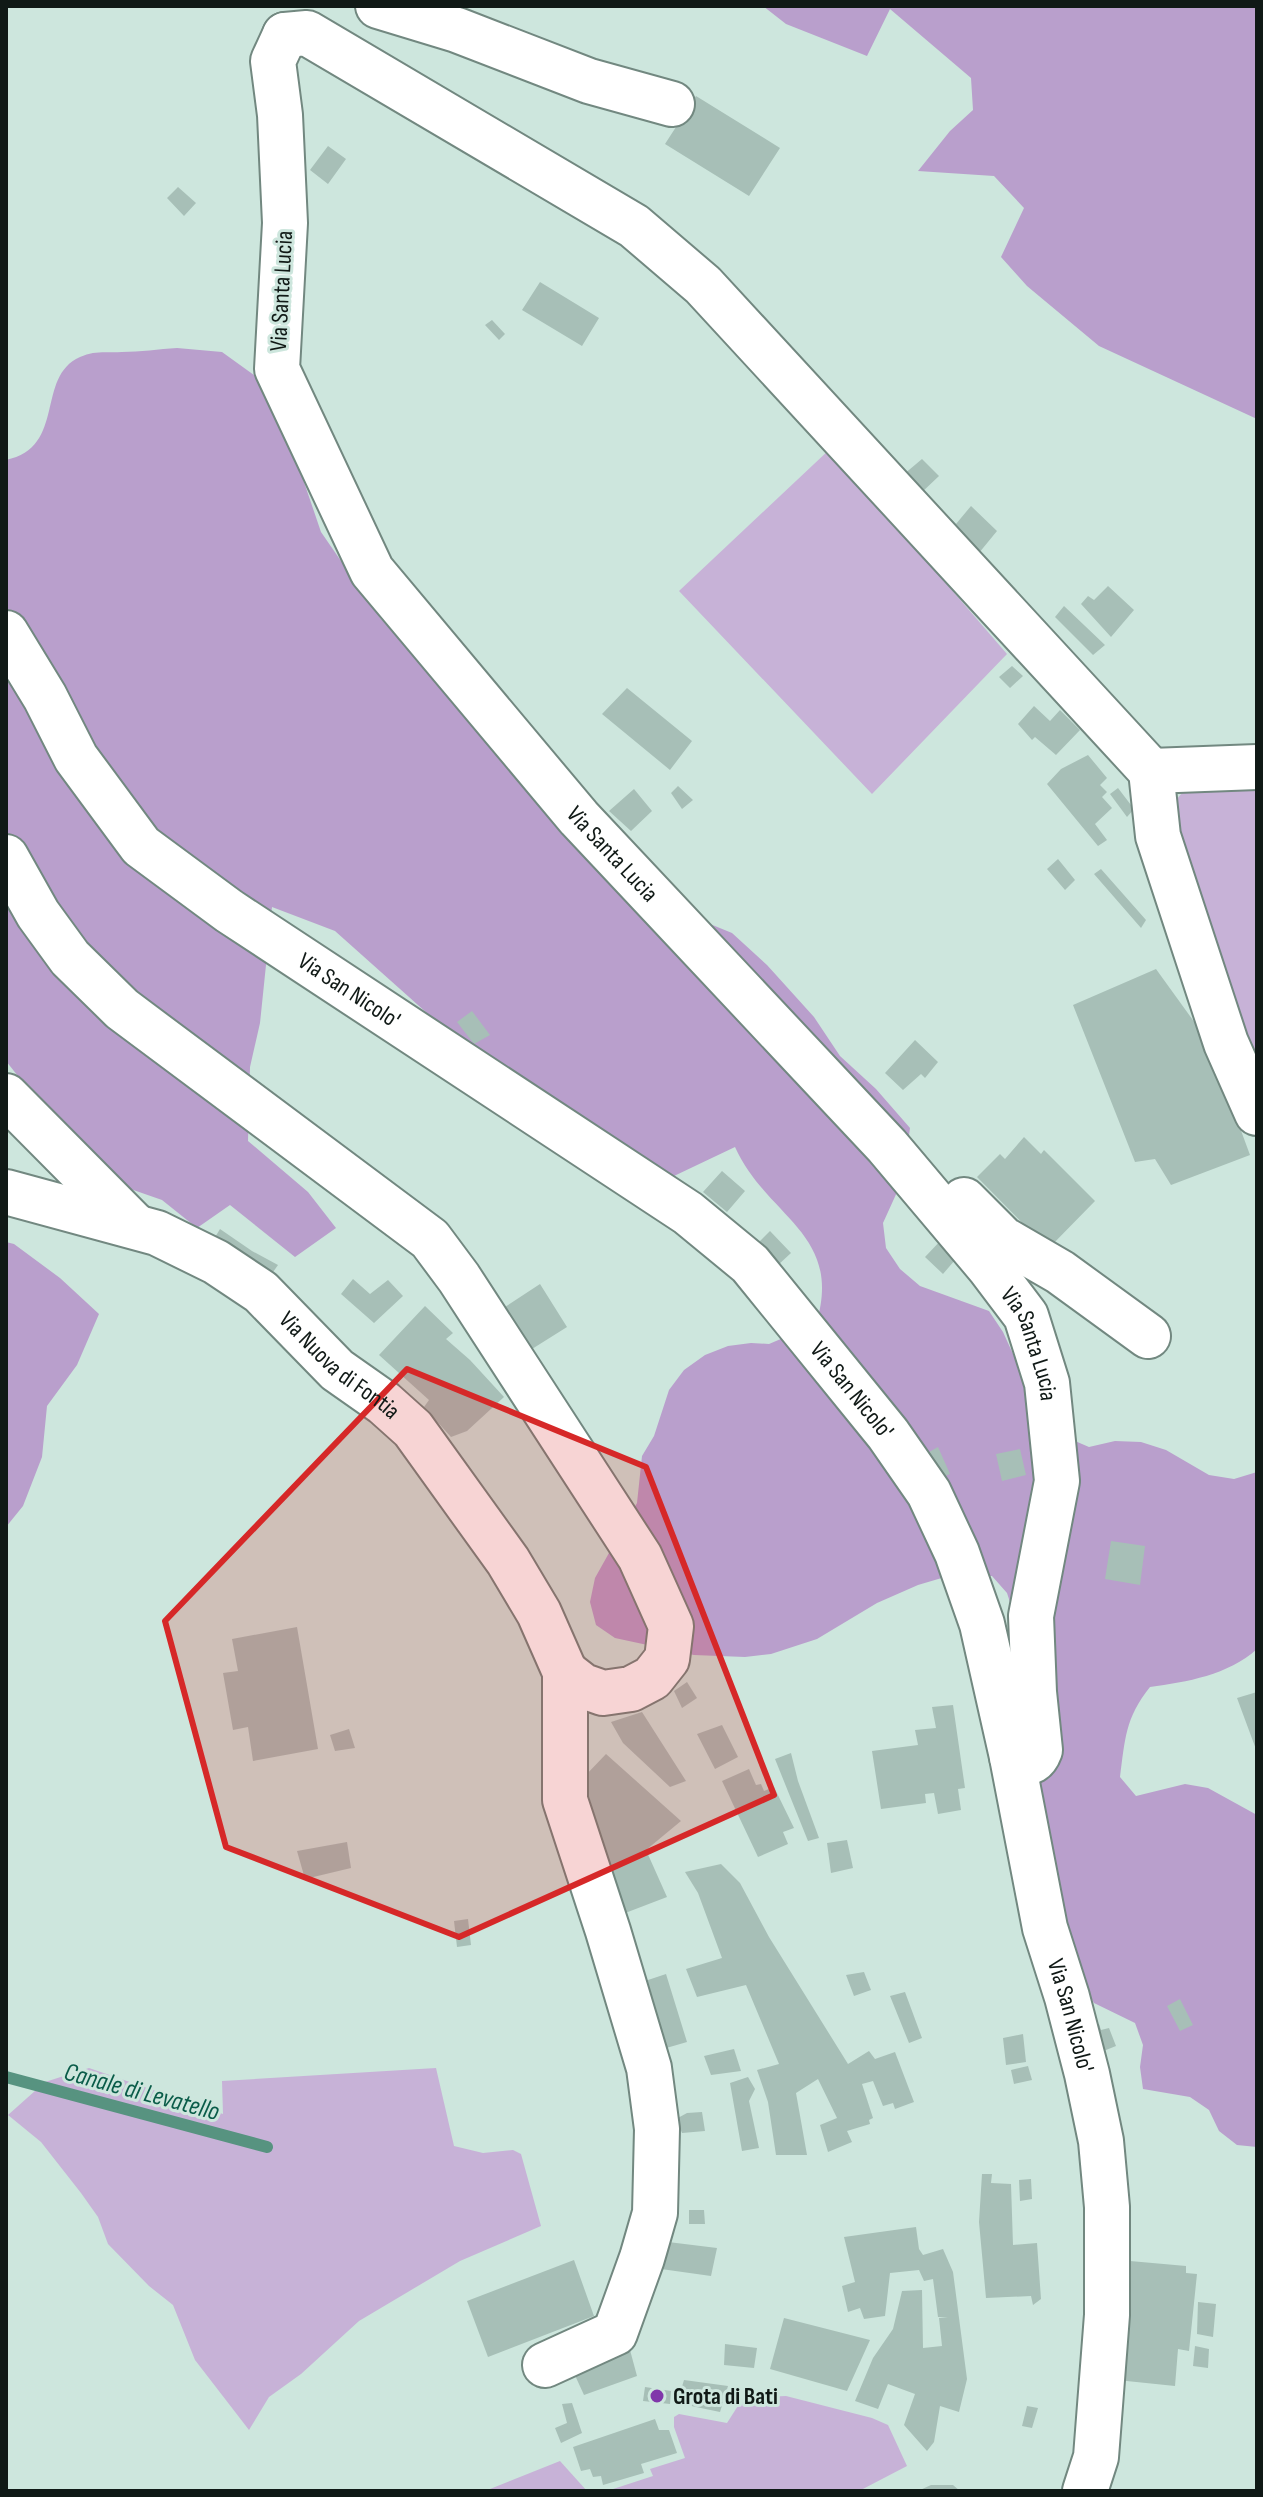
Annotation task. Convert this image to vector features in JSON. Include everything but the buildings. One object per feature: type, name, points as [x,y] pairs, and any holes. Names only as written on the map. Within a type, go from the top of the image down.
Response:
[{"type":"street","points":[[378,6],[457,30],[589,81],[672,104]]},
{"type":"street","name":"Via Santa Lucia","points":[[1012,1757],[1019,1763],[1031,1763],[1040,1750],[1031,1616],[1057,1481],[1047,1383],[1026,1316],[911,1175],[579,818],[372,571],[277,369],[285,223],[280,115],[273,61],[283,20],[634,226],[703,285],[1151,771]]},
{"type":"street","name":"Via San Nicolo'","points":[[6,633],[45,697],[76,758],[141,846],[229,911],[688,1213],[750,1264],[888,1434],[929,1493],[957,1553],[982,1624],[1045,1928],[1067,1997],[1101,2141],[1107,2207],[1107,2315],[1096,2457],[1085,2491]]},
{"type":"street","points":[[1257,767],[1151,771],[1158,836],[1226,1043],[1257,1113]]},
{"type":"street","points":[[6,857],[38,914],[70,958],[122,1009],[430,1239],[459,1278],[640,1557],[671,1626],[667,1659],[652,1678],[631,1689],[603,1693],[583,1686],[565,1672]]},
{"type":"street","points":[[6,1096],[135,1225]]},
{"type":"street","points":[[911,1175],[934,1172],[940,1176],[1003,1239],[1060,1272],[1148,1336]]},
{"type":"street","name":"Via Nuova di Fontia","points":[[6,1192],[157,1233],[216,1262],[261,1292],[337,1370],[384,1403],[413,1429],[508,1561],[539,1613],[565,1672]]},
{"type":"street","points":[[545,2365],[615,2333],[655,2213],[658,2166],[649,2068],[565,1800],[565,1672]]},
{"type":"highlighted area","points":[[407,1369],[646,1467],[774,1795],[459,1937],[226,1847],[165,1621]]},
{"type":"shaded area","points":[[763,6],[1257,6],[1257,419],[1099,346],[1027,286],[1001,257],[1024,208],[994,176],[918,171],[950,131],[973,110],[971,78],[890,9],[867,56],[786,24]]},
{"type":"shaded area","points":[[177,348],[222,352],[272,388],[321,532],[381,619],[662,926],[710,924],[732,933],[767,965],[814,1017],[840,1056],[876,1089],[910,1128],[903,1179],[883,1223],[886,1248],[900,1269],[920,1286],[989,1311],[1003,1332],[1047,1429],[1089,1447],[1115,1441],[1141,1442],[1166,1450],[1209,1475],[1234,1479],[1257,1472],[1257,1649],[1220,1671],[1192,1680],[1150,1687],[1131,1719],[1120,1777],[1136,1796],[1185,1784],[1208,1788],[1257,1815],[1257,2147],[1237,2145],[1219,2131],[1209,2110],[1190,2097],[1143,2089],[1140,2067],[1143,2045],[1135,2023],[1094,2003],[1082,1982],[1055,1912],[1024,1645],[1007,1593],[992,1576],[945,1577],[918,1585],[877,1603],[817,1639],[771,1654],[745,1657],[694,1655],[615,1638],[596,1625],[590,1602],[595,1578],[637,1503],[642,1456],[654,1436],[669,1390],[684,1370],[705,1355],[728,1346],[769,1344],[816,1324],[822,1293],[820,1268],[811,1247],[749,1171],[735,1147],[674,1176],[437,1022],[335,931],[272,907],[260,1023],[250,1067],[248,1141],[308,1192],[336,1228],[295,1257],[230,1205],[197,1228],[162,1200],[99,1178],[6,1061],[6,460],[25,453],[37,441],[58,380],[66,367],[80,357],[96,353]]},
{"type":"shaded area","points":[[830,449],[1007,654],[872,794],[679,591]]},
{"type":"shaded area","points":[[1257,785],[1257,1084],[1170,807],[1182,793],[1201,787]]},
{"type":"shaded area","points":[[6,1242],[14,1244],[60,1278],[99,1314],[77,1365],[47,1406],[42,1457],[23,1506],[6,1527]]},
{"type":"shaded area","points":[[89,2068],[223,2114],[222,2081],[436,2068],[454,2146],[483,2153],[513,2150],[521,2154],[541,2226],[460,2261],[359,2321],[301,2374],[269,2397],[249,2430],[195,2360],[173,2305],[149,2286],[108,2244],[98,2217],[81,2193],[41,2142],[8,2115],[45,2082]]},
{"type":"shaded area","points":[[786,2396],[888,2425],[907,2466],[859,2491],[607,2491],[653,2476],[650,2469],[685,2458],[674,2427],[674,2417],[679,2414],[727,2423],[743,2398]]},
{"type":"shaded area","points":[[560,2461],[587,2491],[485,2491]]},
{"type":"waterway","name":"Canale di Levatello","points":[[6,2077],[267,2147]]},
{"type":"place","name":"Grota di Bati","points":[[657,2396]]}]
